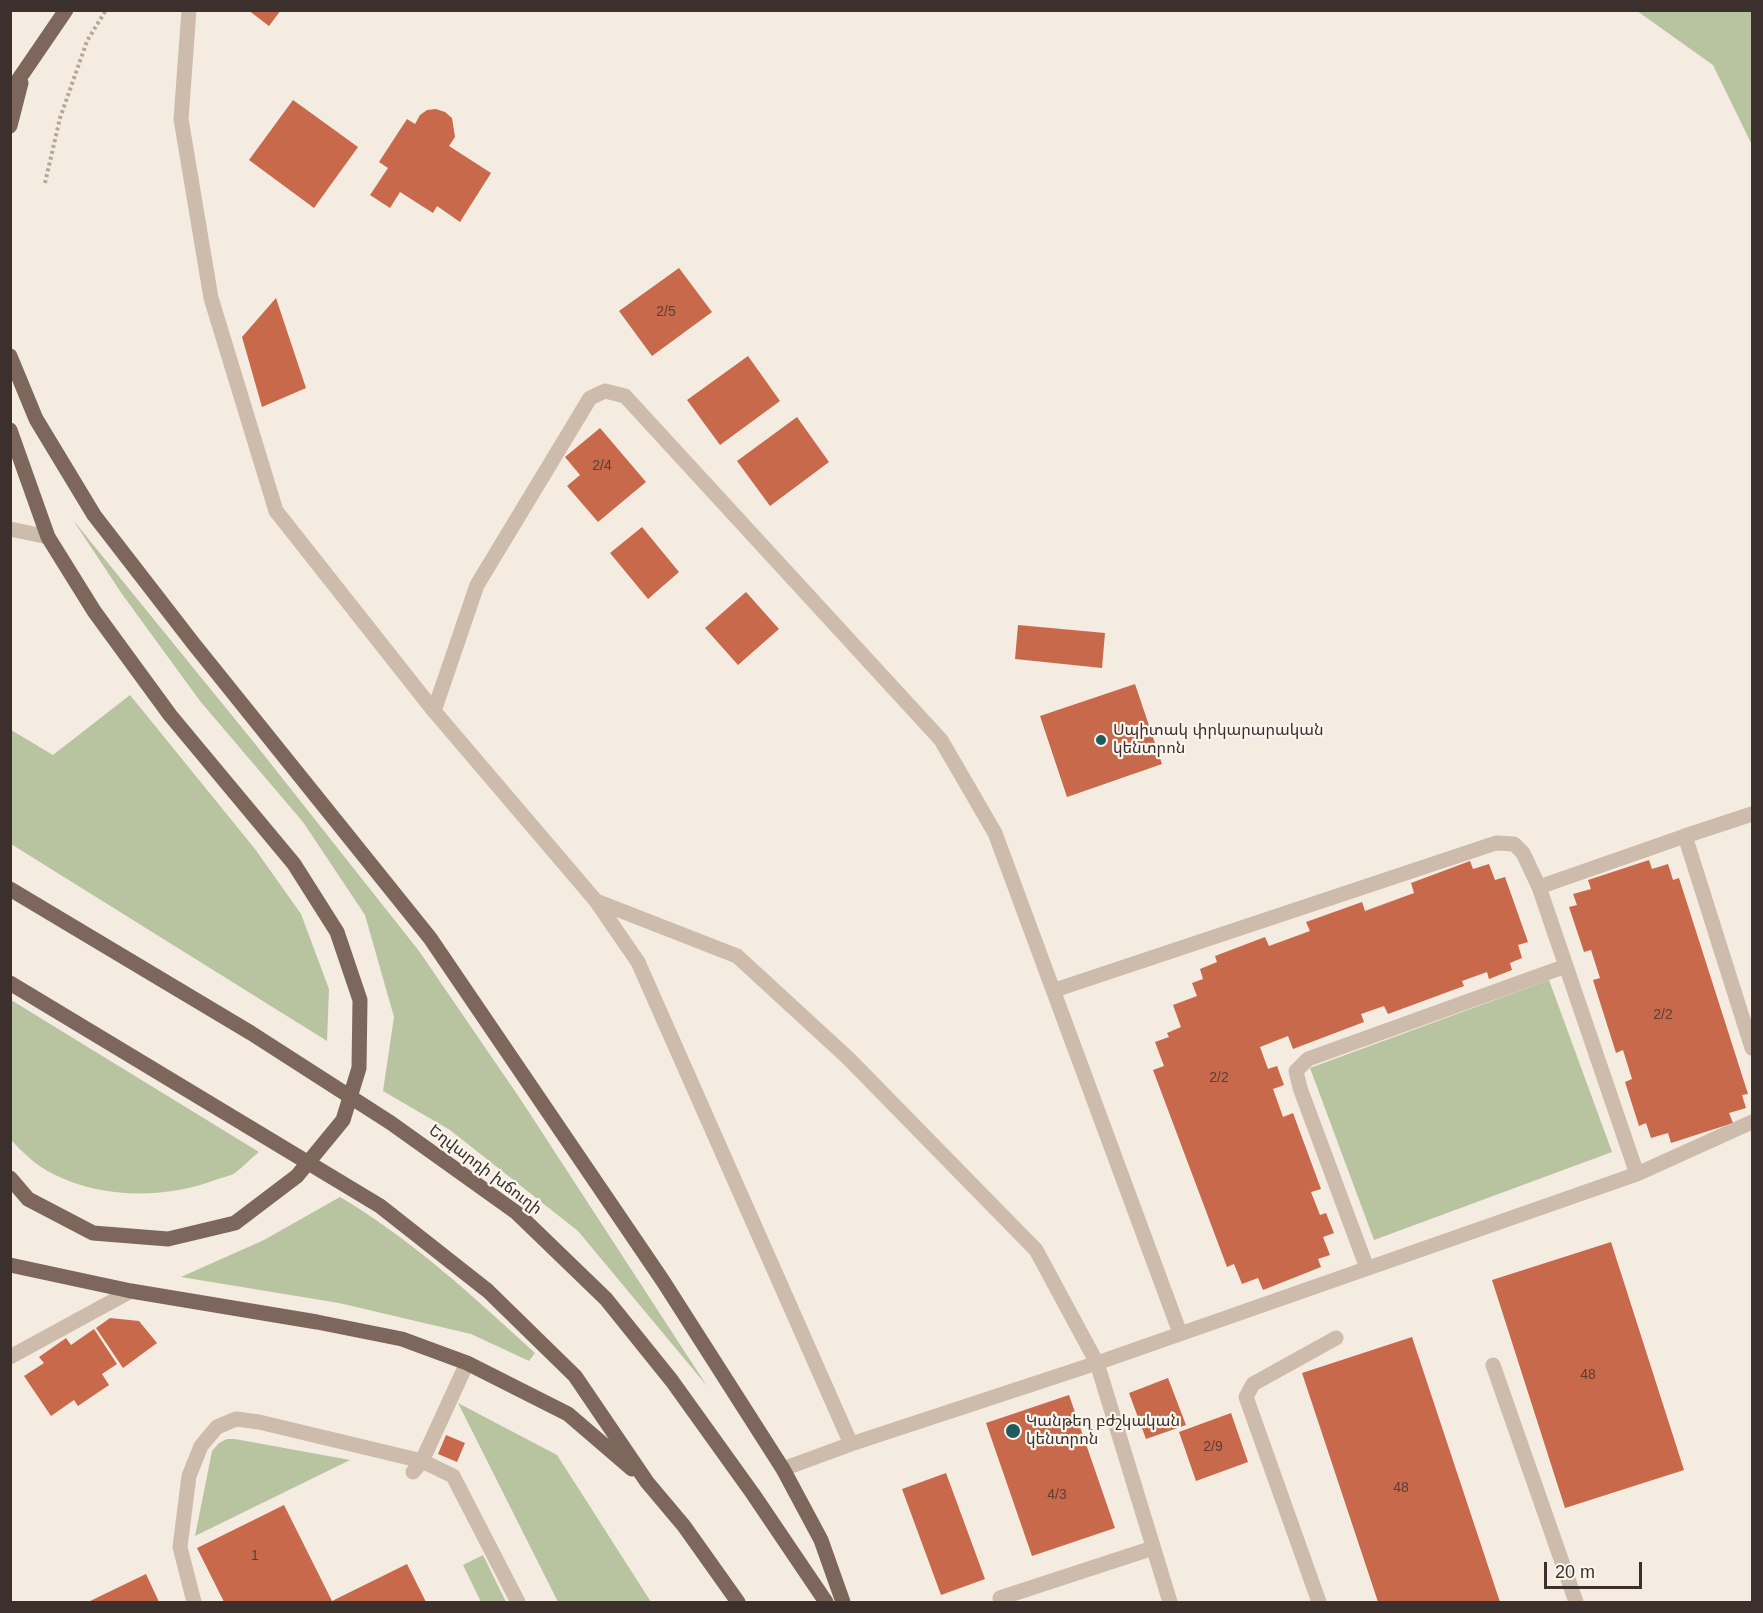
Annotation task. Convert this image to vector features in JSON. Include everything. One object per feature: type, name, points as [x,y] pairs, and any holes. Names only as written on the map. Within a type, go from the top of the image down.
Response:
[{"type":"main road","points":[[10,92],[62,17]]},
{"type":"main road","points":[[10,126],[23,73]]},
{"type":"main road","points":[[10,356],[36,419],[94,515],[193,643],[430,938],[663,1281],[783,1469],[820,1540],[843,1602]]},
{"type":"main road","points":[[10,430],[48,537],[94,611],[170,715],[294,864],[338,932],[360,1000],[359,1068],[343,1120],[297,1176],[236,1223],[168,1239],[93,1233],[28,1199],[10,1178]]},
{"type":"main road","name":"Եղվարդի խճուղի","points":[[10,889],[261,1039],[391,1123],[517,1213],[606,1299],[672,1381],[753,1494],[826,1602]]},
{"type":"main road","points":[[10,983],[389,1213],[488,1291],[575,1376],[647,1482],[684,1526],[738,1602]]},
{"type":"main road","points":[[10,1265],[131,1291],[317,1322],[402,1339],[467,1363],[568,1414],[647,1482]]},
{"type":"lane","points":[[189,10],[181,119],[211,298],[276,511],[434,711],[596,901],[638,962],[851,1444]]},
{"type":"lane","points":[[434,711],[477,585],[495,555],[590,399],[605,391],[625,396],[941,740],[995,833],[1180,1333]]},
{"type":"lane","points":[[10,529],[48,537]]},
{"type":"lane","points":[[1539,887],[1752,814]]},
{"type":"lane","points":[[1685,836],[1752,1048]]},
{"type":"lane","points":[[1055,990],[1496,843],[1514,844],[1523,853],[1539,887],[1637,1174]]},
{"type":"lane","points":[[596,901],[737,956],[848,1058],[1036,1250],[1097,1363],[1170,1602]]},
{"type":"lane","points":[[1367,1268],[1300,1088],[1296,1071],[1308,1059],[1566,966]]},
{"type":"lane","points":[[783,1469],[851,1444],[1097,1363],[1637,1174],[1752,1122]]},
{"type":"lane","points":[[10,1357],[131,1291]]},
{"type":"lane","points":[[1319,1602],[1246,1397],[1253,1384],[1336,1338]]},
{"type":"lane","points":[[418,1467],[467,1363]]},
{"type":"lane","points":[[1493,1365],[1576,1602]]},
{"type":"lane","points":[[194,1602],[180,1547],[189,1476],[201,1446],[217,1427],[236,1419],[259,1422],[453,1476],[518,1602]]},
{"type":"lane","points":[[1000,1598],[1153,1548]]},
{"type":"path","points":[[45,183],[60,118],[87,41],[106,10]]},
{"type":"green space","points":[[1637,11],[1752,11],[1752,145],[1713,65]]},
{"type":"green space","points":[[73,520],[256,745],[419,951],[521,1100],[707,1386],[578,1231],[450,1130],[383,1091],[394,1017],[365,915],[303,822],[200,701],[122,594]]},
{"type":"green space","points":[[130,695],[255,849],[301,914],[329,989],[327,1041],[11,844],[11,730],[53,755]]},
{"type":"green space","points":[[1549,980],[1612,1152],[1374,1240],[1310,1068]]},
{"type":"green space","points":[[10,1000],[259,1152],[231,1175],[198,1186],[156,1193],[113,1192],[92,1188],[47,1171],[11,1140]]},
{"type":"green space","points":[[340,1197],[392,1231],[465,1290],[535,1353],[529,1361],[471,1334],[339,1303],[181,1277],[264,1240]]},
{"type":"green space","points":[[458,1403],[557,1455],[651,1602],[558,1602]]},
{"type":"green space","points":[[227,1439],[350,1460],[195,1536],[212,1451],[219,1443]]},
{"type":"green space","points":[[483,1555],[506,1602],[481,1602],[463,1565]]},
{"type":"building","points":[[248,10],[281,10],[269,26]]},
{"type":"building","points":[[293,100],[358,147],[314,208],[249,160]]},
{"type":"building","points":[[436,109],[452,118],[455,137],[449,146],[491,173],[460,222],[437,206],[433,213],[400,192],[390,208],[370,195],[388,168],[379,162],[407,119],[415,124],[420,115],[427,110]]},
{"type":"building","points":[[679,268],[712,312],[652,356],[619,311]]},
{"type":"building","points":[[276,298],[306,388],[262,407],[242,337]]},
{"type":"building","points":[[748,356],[780,401],[720,445],[687,400]]},
{"type":"building","points":[[797,417],[829,462],[770,506],[737,461]]},
{"type":"building","points":[[600,428],[646,482],[598,522],[567,486],[580,475],[565,457]]},
{"type":"building","points":[[642,527],[679,572],[648,599],[610,553]]},
{"type":"building","points":[[746,592],[779,629],[738,665],[705,628]]},
{"type":"building","points":[[1018,625],[1105,633],[1102,668],[1015,659]]},
{"type":"building","name":"Սպիտակ փրկարարական կենտրոն","points":[[1135,684],[1162,764],[1067,797],[1040,716]]},
{"type":"building","points":[[1649,860],[1652,869],[1668,864],[1673,880],[1679,878],[1748,1094],[1742,1095],[1746,1108],[1729,1113],[1733,1123],[1671,1143],[1668,1133],[1651,1138],[1646,1123],[1639,1126],[1625,1082],[1632,1079],[1623,1050],[1616,1053],[1593,980],[1600,978],[1591,950],[1584,952],[1569,907],[1577,905],[1573,894],[1591,889],[1588,880]]},
{"type":"building","points":[[1470,861],[1473,869],[1489,864],[1495,880],[1505,877],[1528,942],[1518,945],[1522,958],[1510,963],[1512,970],[1489,979],[1487,972],[1462,981],[1464,986],[1388,1014],[1384,1006],[1361,1014],[1364,1022],[1293,1049],[1288,1036],[1260,1047],[1268,1069],[1277,1066],[1284,1085],[1273,1089],[1283,1117],[1293,1113],[1321,1189],[1311,1192],[1320,1215],[1326,1213],[1334,1233],[1323,1237],[1330,1255],[1318,1259],[1321,1267],[1263,1290],[1258,1278],[1242,1284],[1234,1264],[1227,1267],[1153,1070],[1164,1066],[1155,1042],[1169,1037],[1167,1033],[1181,1027],[1173,1005],[1197,996],[1192,983],[1203,979],[1200,969],[1217,962],[1215,956],[1265,937],[1269,946],[1310,931],[1306,922],[1362,902],[1365,911],[1414,893],[1411,883]]},
{"type":"building","points":[[1611,1242],[1684,1470],[1565,1508],[1492,1280]]},
{"type":"building","points":[[110,1318],[139,1321],[157,1343],[123,1368],[96,1328]]},
{"type":"building","points":[[94,1329],[117,1364],[102,1374],[109,1385],[78,1406],[74,1400],[51,1416],[24,1376],[44,1363],[39,1357],[66,1338],[71,1345]]},
{"type":"building","points":[[1412,1337],[1500,1602],[1378,1602],[1302,1373]]},
{"type":"building","points":[[1168,1378],[1186,1425],[1146,1439],[1129,1393]]},
{"type":"building","points":[[1069,1395],[1115,1528],[1032,1556],[986,1423]]},
{"type":"building","points":[[1231,1413],[1248,1462],[1196,1481],[1179,1432]]},
{"type":"building","points":[[446,1435],[465,1443],[457,1462],[438,1454]]},
{"type":"building","points":[[946,1473],[985,1579],[941,1595],[902,1489]]},
{"type":"building","points":[[284,1505],[332,1601],[407,1564],[426,1602],[224,1602],[197,1548]]},
{"type":"building","points":[[146,1574],[159,1602],[88,1602]]},
{"type":"place","name":"Սպիտակ փրկարարական կենտրոն","points":[[1101,740]]},
{"type":"place","name":"Կանթեղ բժշկական կենտրոն","points":[[1013,1431]]}]
